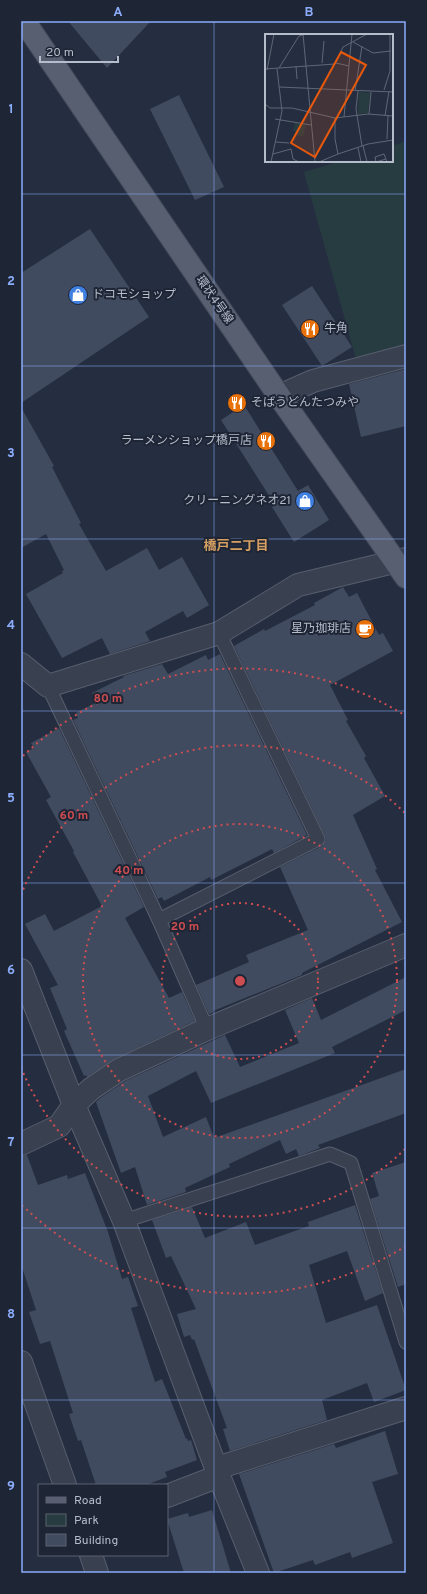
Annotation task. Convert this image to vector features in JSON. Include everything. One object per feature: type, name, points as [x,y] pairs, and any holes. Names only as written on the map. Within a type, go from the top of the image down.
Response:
[{"type":"main road","name":"環状4号線","points":[[24,21],[279,396],[403,566]]},
{"type":"street","points":[[279,396],[313,381],[406,356]]},
{"type":"street","points":[[21,664],[48,686],[219,633],[298,585],[403,566]]},
{"type":"street","points":[[21,1144],[59,1126],[74,1106],[91,1089],[119,1070],[207,1029],[406,945]]},
{"type":"street","points":[[21,970],[74,1106],[124,1221],[218,1472],[258,1573]]},
{"type":"street","points":[[21,1362],[65,1484]]},
{"type":"street","points":[[168,1496],[218,1472],[406,1408]]},
{"type":"street","points":[[91,1556],[97,1573]]},
{"type":"lane","points":[[159,920],[318,839],[219,633]]},
{"type":"lane","points":[[48,686],[159,920],[207,1029]]},
{"type":"lane","points":[[124,1221],[330,1154],[352,1162],[406,1342]]},
{"type":"green space","points":[[406,141],[406,349],[357,363],[304,172],[338,162],[393,162],[393,146]]},
{"type":"building","points":[[68,21],[151,21],[107,68]]},
{"type":"building","points":[[179,95],[224,187],[195,200],[150,109]]},
{"type":"building","name":"ドコモショップ","points":[[90,229],[149,317],[21,403],[21,273]]},
{"type":"building","points":[[312,286],[352,347],[322,366],[282,305]]},
{"type":"building","points":[[406,369],[406,426],[361,437],[349,384]]},
{"type":"building","points":[[244,405],[298,491],[308,485],[329,520],[294,542],[272,507],[275,505],[221,420]]},
{"type":"building","points":[[21,407],[54,466],[52,467],[81,523],[79,524],[106,571],[147,548],[159,570],[182,557],[209,605],[187,618],[183,611],[145,632],[150,641],[110,654],[102,638],[62,658],[26,594],[63,573],[62,571],[64,570],[46,534],[21,548]]},
{"type":"building","points":[[343,587],[349,597],[357,593],[379,635],[383,633],[393,651],[330,685],[348,720],[346,721],[366,756],[364,758],[385,796],[353,815],[377,869],[375,870],[402,922],[302,973],[302,975],[213,1011],[214,1012],[209,1014],[196,985],[249,962],[246,955],[308,930],[280,867],[322,846],[326,840],[234,646],[264,629],[265,631],[315,605],[314,603]]},
{"type":"building","points":[[220,654],[307,835],[274,853],[272,849],[211,880],[210,877],[164,901],[162,897],[158,899],[73,720],[78,718],[76,713],[97,702],[92,693],[124,677],[123,676],[162,664],[168,674],[206,655],[208,660]]},
{"type":"building","points":[[59,728],[144,907],[125,918],[169,998],[182,992],[195,1021],[114,1059],[87,1077],[86,1075],[84,1076],[64,1031],[67,1029],[50,988],[58,985],[25,924],[45,914],[54,931],[102,906],[46,800],[51,797],[26,752],[34,748],[31,743]]},
{"type":"building","points":[[406,977],[406,1010],[332,1047],[335,1053],[211,1103],[196,1071],[148,1096],[163,1137],[206,1117],[214,1138],[406,1069],[406,1113],[318,1145],[320,1148],[299,1156],[296,1149],[286,1154],[280,1140],[229,1164],[230,1167],[185,1188],[186,1192],[147,1205],[135,1167],[121,1173],[96,1102],[125,1081],[225,1035],[240,1067],[299,1043],[285,1010],[312,998],[321,1020]]},
{"type":"building","points":[[27,1155],[38,1185],[67,1175],[68,1179],[85,1173],[108,1232],[122,1279],[128,1277],[138,1306],[131,1308],[155,1382],[162,1379],[186,1439],[187,1438],[188,1441],[191,1440],[197,1460],[165,1472],[167,1477],[149,1484],[96,1484],[81,1440],[78,1441],[69,1414],[73,1413],[50,1341],[40,1344],[29,1312],[36,1310],[21,1264],[21,1156]]},
{"type":"building","points":[[406,1162],[406,1284],[398,1287],[370,1199],[379,1196],[372,1173]]},
{"type":"building","points":[[355,1205],[383,1293],[365,1301],[347,1251],[309,1265],[326,1323],[377,1305],[406,1390],[374,1402],[367,1383],[322,1400],[327,1420],[230,1451],[223,1429],[227,1428],[194,1339],[192,1340],[190,1335],[184,1337],[177,1314],[196,1309],[171,1256],[166,1258],[152,1220],[192,1207],[205,1238],[246,1222],[255,1245],[309,1226],[308,1222]]},
{"type":"building","points":[[385,1431],[398,1474],[372,1482],[393,1543],[352,1558],[350,1552],[315,1565],[313,1560],[274,1573],[239,1474],[334,1444],[336,1448]]},
{"type":"building","points":[[212,1510],[231,1573],[184,1573],[168,1519],[188,1513],[189,1517]]},
{"type":"place","name":"ドコモショップ","points":[[78,295]]},
{"type":"place","name":"牛角","points":[[310,329]]},
{"type":"place","name":"そばうどんたつみや","points":[[237,403]]},
{"type":"place","name":"ラーメンショップ橋戸店","points":[[266,441]]},
{"type":"place","name":"クリーニングネオ21","points":[[305,501]]},
{"type":"place","name":"星乃珈琲店","points":[[365,629]]},
{"type":"district","name":"橋戸二丁目","points":[[236,547]]}]
